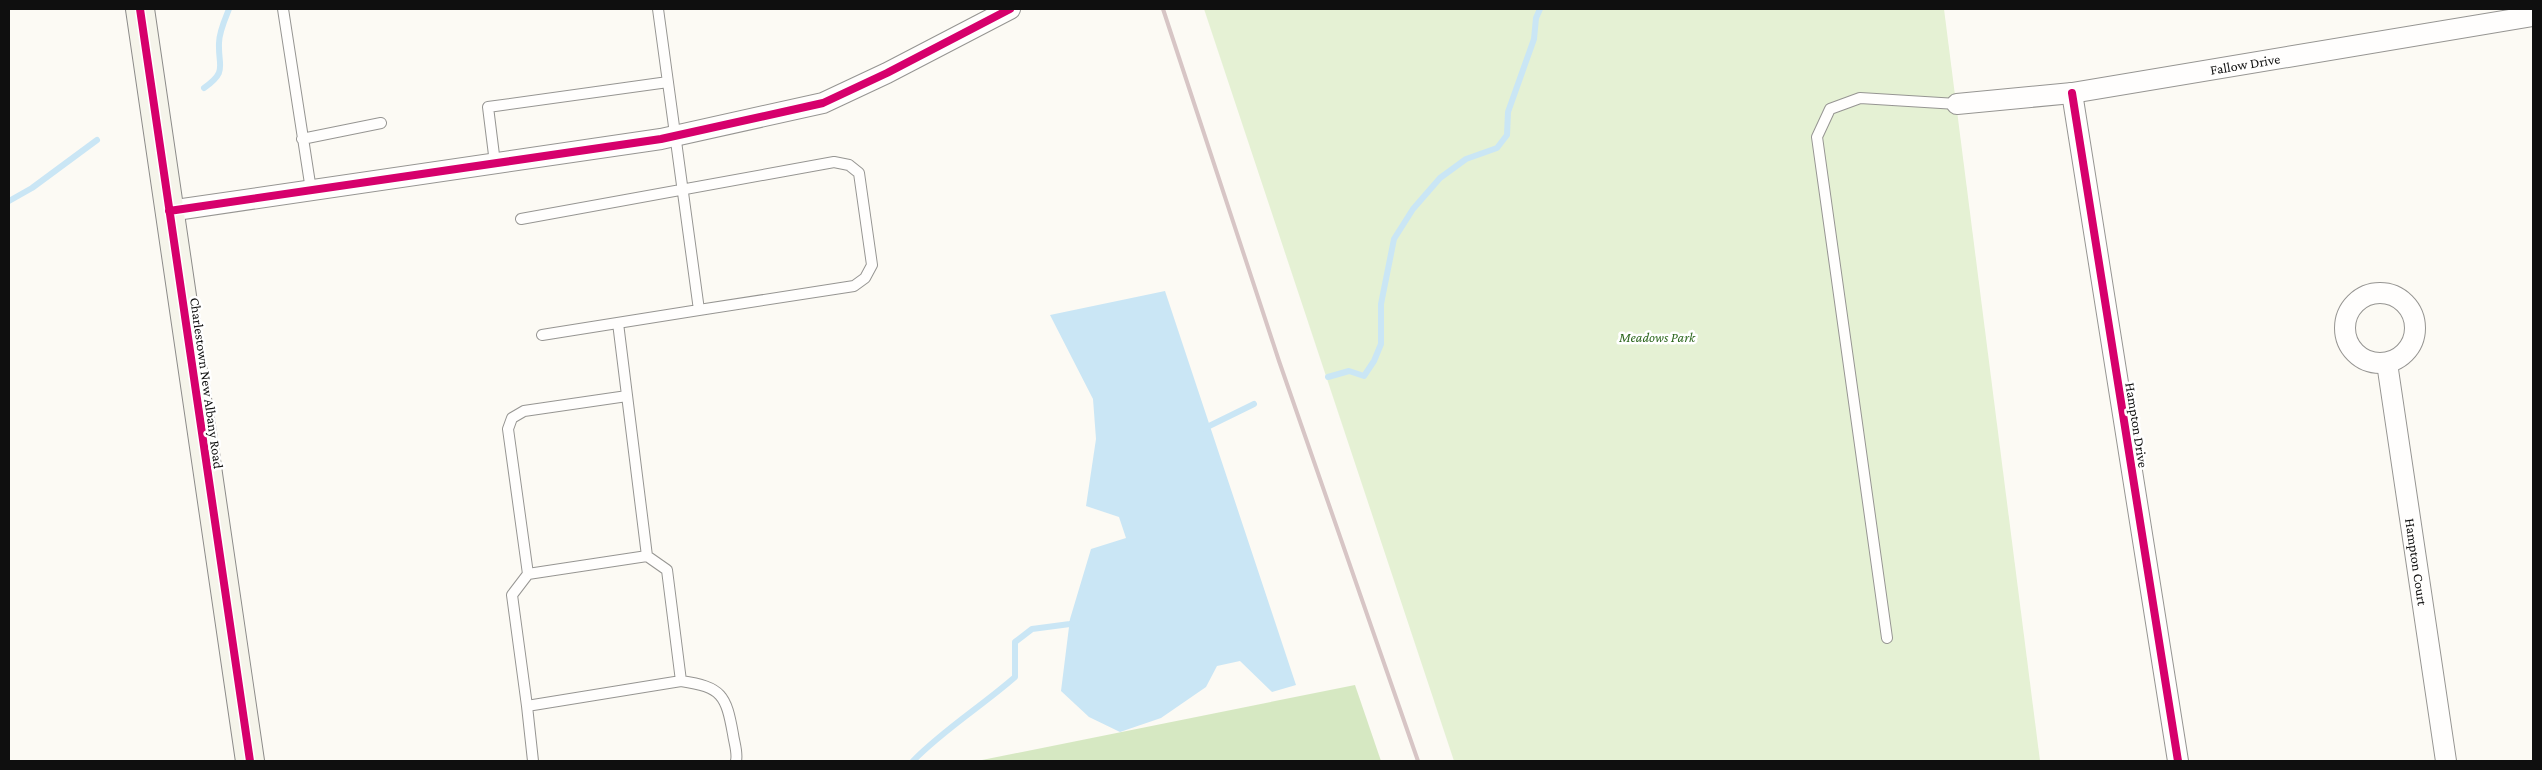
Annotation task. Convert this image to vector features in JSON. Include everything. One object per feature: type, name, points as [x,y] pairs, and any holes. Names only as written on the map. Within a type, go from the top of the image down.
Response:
[{"type":"main road","name":"Charlestown New Albany Road","points":[[140,9],[250,761]]},
{"type":"street","points":[[169,211],[675,136],[823,102],[904,64],[1010,9]]},
{"type":"street","name":"Fallow Drive","points":[[1957,104],[2072,93],[2533,16]]},
{"type":"street","name":"Hampton Drive","points":[[2072,93],[2178,761]]},
{"type":"street","name":"Hampton Court","points":[[2387,363],[2446,761]]},
{"type":"lane","points":[[282,9],[311,190]]},
{"type":"lane","points":[[658,9],[699,310]]},
{"type":"lane","points":[[495,163],[488,107],[668,82]]},
{"type":"lane","points":[[1888,638],[1817,137],[1830,109],[1860,98],[1957,104]]},
{"type":"lane","points":[[302,139],[381,123]]},
{"type":"lane","points":[[521,219],[834,162],[849,165],[859,173],[872,265],[865,278],[854,286],[542,335]]},
{"type":"lane","points":[[618,323],[647,556]]},
{"type":"lane","points":[[528,574],[508,429],[512,418],[524,412],[627,396]]},
{"type":"lane","points":[[533,761],[528,706],[512,595],[528,574],[647,556],[668,570],[681,681]]},
{"type":"lane","points":[[528,706],[681,681],[704,684],[719,694],[728,705],[736,761]]},
{"type":"green space","name":"Meadows Park","points":[[1204,9],[1944,9],[2040,761],[1454,761]]},
{"type":"green space","points":[[1355,685],[1381,761],[977,761]]},
{"type":"water","points":[[1165,291],[1296,685],[1272,692],[1240,661],[1217,666],[1206,687],[1161,718],[1120,732],[1089,717],[1061,691],[1070,619],[1091,549],[1126,538],[1119,517],[1086,506],[1096,439],[1093,399],[1050,315]]},
{"type":"waterway","points":[[204,88],[219,73],[219,39],[229,9]]},
{"type":"waterway","points":[[1328,377],[1349,371],[1364,376],[1374,361],[1381,344],[1381,304],[1394,239],[1413,209],[1440,178],[1466,159],[1497,148],[1507,135],[1508,112],[1534,39],[1536,18],[1540,9]]},
{"type":"waterway","points":[[9,201],[32,188],[97,140]]},
{"type":"waterway","points":[[1203,429],[1254,404]]},
{"type":"waterway","points":[[913,761],[937,739],[1015,677],[1015,642],[1032,629],[1070,624],[1075,621]]},
{"type":"railway","points":[[1163,9],[1279,361],[1418,761]]},
{"type":"cycle path","points":[[140,9],[250,761]]},
{"type":"cycle path","points":[[169,211],[661,139],[823,103],[887,73],[1010,9]]},
{"type":"cycle path","points":[[2072,93],[2178,761]]}]
